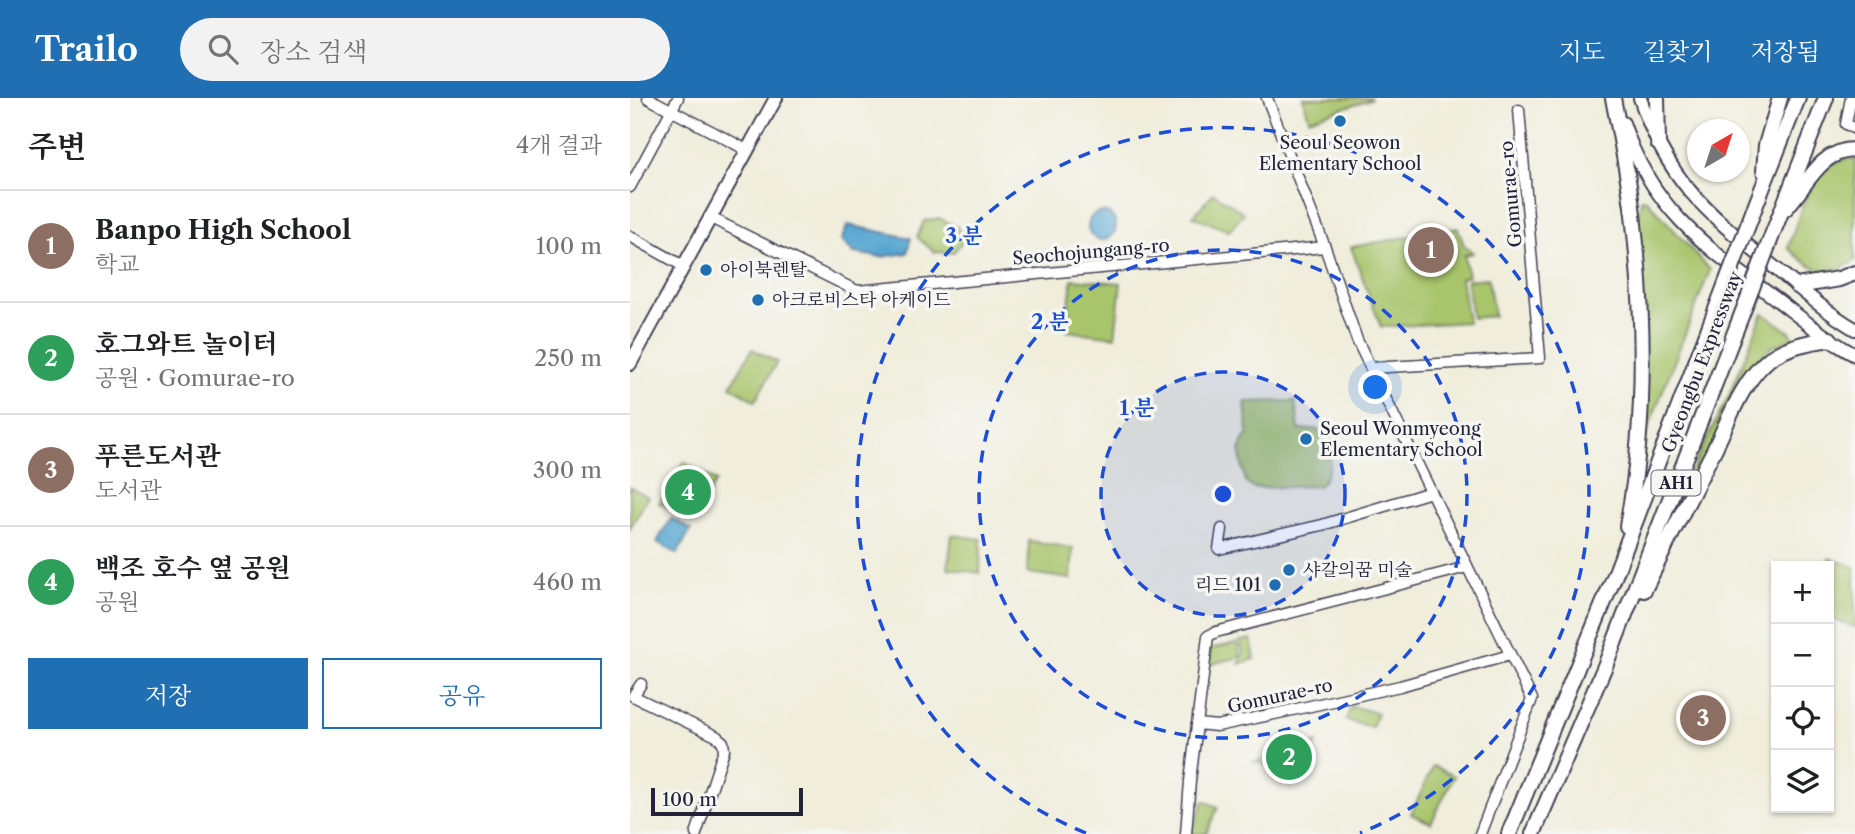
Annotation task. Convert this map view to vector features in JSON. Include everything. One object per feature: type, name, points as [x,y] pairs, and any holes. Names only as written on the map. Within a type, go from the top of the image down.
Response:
[{"type":"highway","points":[[1614,98],[1634,222],[1643,386],[1632,499],[1615,575]]},
{"type":"highway","points":[[1657,98],[1658,143]]},
{"type":"highway","points":[[1764,184],[1766,145],[1780,98]]},
{"type":"highway","name":"Gyeongbu Expressway","points":[[1509,834],[1615,575],[1798,98]]},
{"type":"highway","name":"Gyeongbu Expressway","points":[[1533,834],[1605,666],[1826,98]]},
{"type":"highway","points":[[1779,215],[1827,158],[1855,150]]},
{"type":"highway","points":[[1797,286],[1839,279],[1855,273]]},
{"type":"highway","points":[[1605,666],[1754,375],[1768,360],[1785,350],[1830,340]]},
{"type":"main road","points":[[631,358],[776,98]]},
{"type":"main road","points":[[1614,98],[1638,162],[1674,216],[1712,251],[1830,340],[1855,355]]},
{"type":"main road","points":[[1640,98],[1658,143],[1674,171],[1702,206],[1797,286],[1853,325]]},
{"type":"street","points":[[649,98],[747,150]]},
{"type":"street","points":[[630,187],[678,98]]},
{"type":"street","points":[[1267,98],[1325,247],[1357,340],[1532,699],[1480,834]]},
{"type":"street","points":[[1850,127],[1851,98]]},
{"type":"street","name":"Gomurae-ro","points":[[1371,368],[1540,358],[1518,110]]},
{"type":"street","name":"Seochojungang-ro","points":[[709,217],[857,291],[1325,247]]},
{"type":"street","points":[[630,236],[683,266]]},
{"type":"street","points":[[1222,529],[1219,549],[1322,525],[1431,492]]},
{"type":"street","name":"Gomurae-ro","points":[[1467,567],[1208,635],[1197,724],[1217,726],[1279,713],[1400,686],[1510,655]]},
{"type":"street","points":[[641,684],[631,694],[723,742],[724,750],[696,834]]},
{"type":"street","points":[[1186,834],[1197,724]]},
{"type":"green space","points":[[1303,98],[1371,98],[1371,99],[1309,119]]},
{"type":"green space","points":[[1855,158],[1855,261],[1835,270],[1819,269],[1788,248],[1803,204],[1817,178],[1839,161]]},
{"type":"green space","points":[[1213,193],[1244,213],[1229,231],[1193,216]]},
{"type":"green space","points":[[1641,199],[1647,200],[1710,270],[1641,447],[1638,219]]},
{"type":"green space","points":[[939,218],[957,227],[963,241],[953,253],[934,252],[917,237],[924,221]]},
{"type":"green space","points":[[1458,228],[1464,245],[1473,253],[1464,255],[1468,276],[1461,278],[1468,322],[1381,327],[1351,247]]},
{"type":"green space","points":[[1488,278],[1494,316],[1472,318],[1467,280]]},
{"type":"green space","points":[[1072,279],[1121,283],[1115,337],[1066,331]]},
{"type":"green space","points":[[1763,313],[1790,332],[1794,338],[1772,347],[1759,358],[1686,497],[1682,495],[1699,454],[1729,396]]},
{"type":"green space","points":[[752,349],[777,362],[755,401],[731,386]]},
{"type":"green space","points":[[1295,401],[1299,430],[1316,429],[1326,441],[1330,457],[1327,473],[1318,486],[1253,488],[1246,483],[1240,450],[1248,434],[1245,402]]},
{"type":"green space","points":[[684,462],[716,481],[693,522],[659,503]]},
{"type":"green space","points":[[630,487],[648,497],[630,529]]},
{"type":"green space","points":[[952,535],[981,539],[980,573],[948,568]]},
{"type":"green space","points":[[1029,541],[1073,548],[1071,579],[1027,573]]},
{"type":"green space","points":[[1829,558],[1855,567],[1855,627],[1834,620],[1834,561],[1828,561]]},
{"type":"green space","points":[[1251,639],[1255,659],[1239,664],[1243,654],[1240,641]]},
{"type":"green space","points":[[1237,643],[1240,657],[1211,664],[1208,649]]},
{"type":"green space","points":[[1351,706],[1377,713],[1372,728],[1346,720]]},
{"type":"green space","points":[[1317,743],[1302,773],[1254,762]]},
{"type":"green space","points":[[1433,766],[1454,776],[1431,823],[1411,814]]},
{"type":"green space","points":[[1204,801],[1218,807],[1206,834],[1190,834]]},
{"type":"water","points":[[1102,212],[1112,216],[1116,226],[1112,236],[1102,240],[1092,236],[1088,226],[1092,216]]},
{"type":"water","points":[[848,225],[911,238],[907,253],[880,257],[854,253],[841,240]]},
{"type":"water","points":[[671,518],[691,530],[677,554],[657,542]]},
{"type":"place","name":"Seoul Seowon Elementary School","points":[[1340,121]]},
{"type":"place","name":"Banpo High School","points":[[1431,250]]},
{"type":"place","name":"아이북렌탈","points":[[706,270]]},
{"type":"place","name":"아크로비스타 아케이드","points":[[758,300]]},
{"type":"place","name":"Seoul Wonmyeong Elementary School","points":[[1306,439]]},
{"type":"place","name":"백조 호수 옆 공원","points":[[688,492]]},
{"type":"place","name":"샤갈의꿈 미술","points":[[1289,570]]},
{"type":"place","name":"리드 101","points":[[1275,585]]},
{"type":"place","name":"푸른도서관","points":[[1703,718]]},
{"type":"place","name":"호그와트 놀이터","points":[[1289,757]]}]
